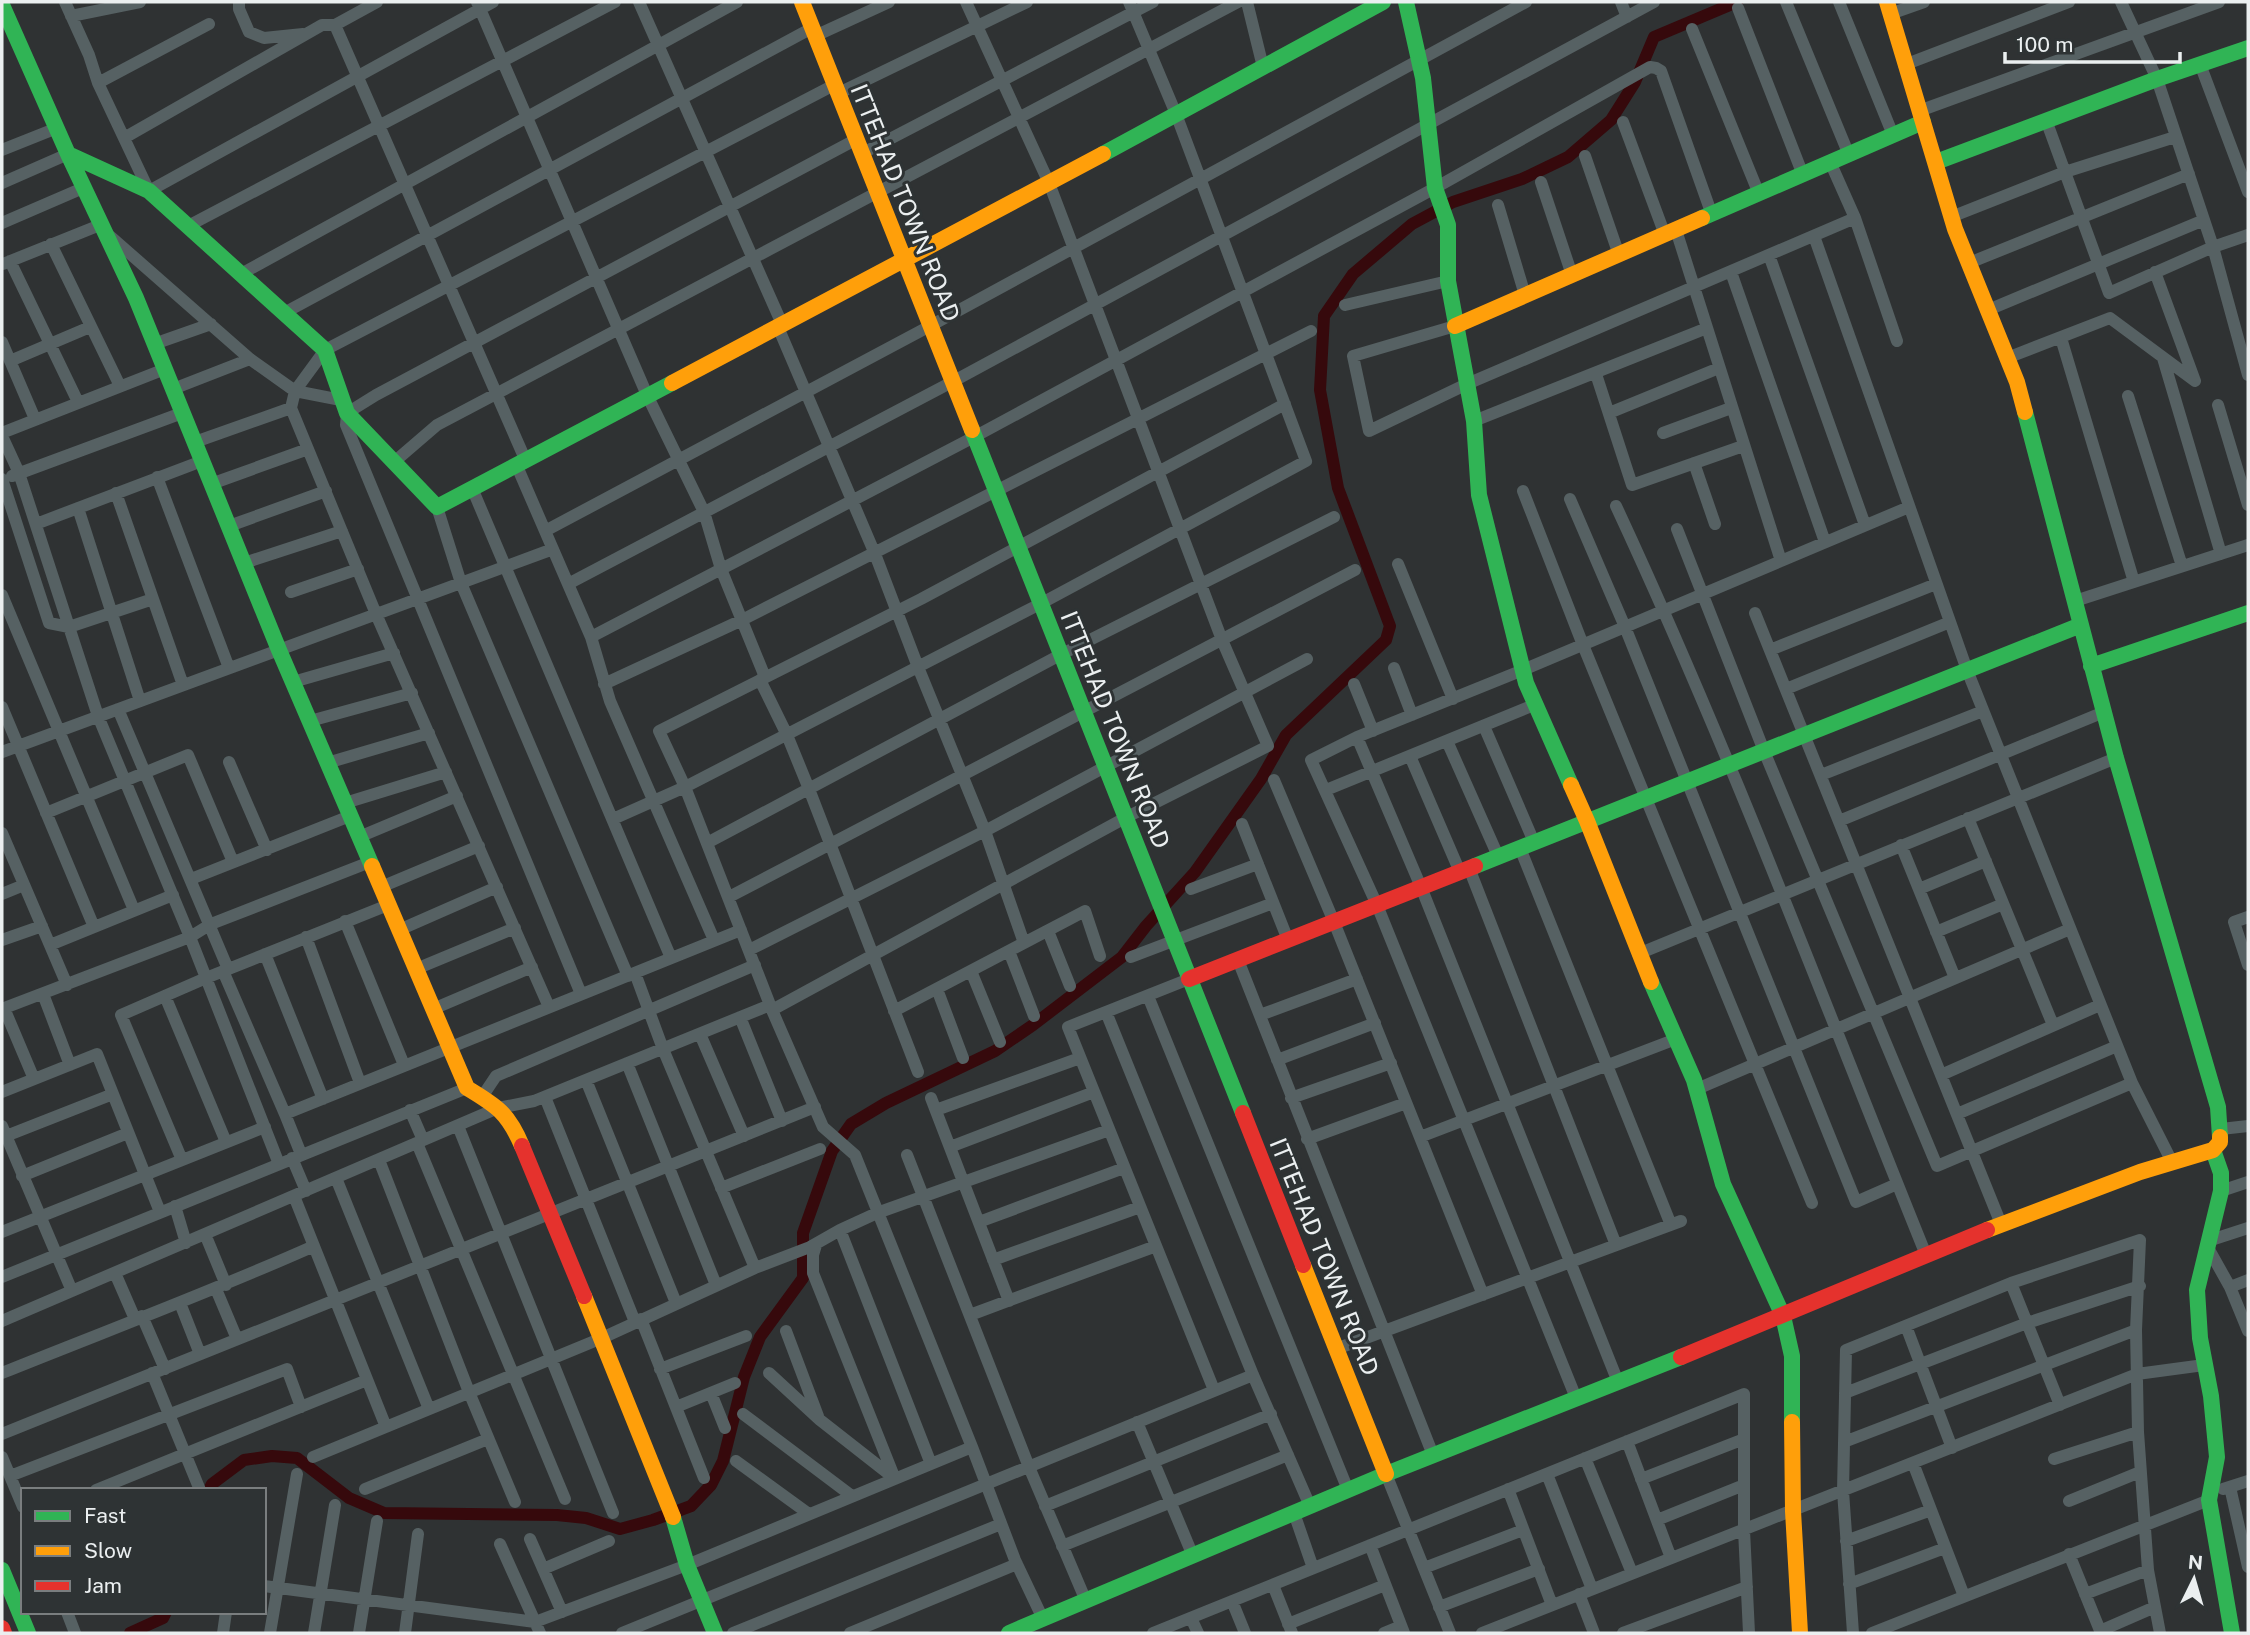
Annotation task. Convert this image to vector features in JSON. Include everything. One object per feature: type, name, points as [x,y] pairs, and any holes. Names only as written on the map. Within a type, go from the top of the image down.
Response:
[{"type":"street","points":[[65,2],[89,55],[98,83],[149,191]]},
{"type":"street","points":[[71,16],[140,2]]},
{"type":"street","points":[[239,2],[239,9],[249,32],[264,38],[308,33]]},
{"type":"street","points":[[124,138],[322,25],[335,25],[376,2]]},
{"type":"street","points":[[149,191],[358,77],[479,5],[493,2]]},
{"type":"street","points":[[188,226],[615,2]]},
{"type":"street","points":[[639,2],[753,259],[853,500],[985,831],[1024,943]]},
{"type":"street","points":[[241,274],[737,2]]},
{"type":"street","name":"ITTEHAD TOWN ROAD","points":[[802,2],[1386,1474]]},
{"type":"street","points":[[284,313],[682,98],[814,32],[889,2]]},
{"type":"street","points":[[2,1321],[498,1108],[545,1097],[740,1017],[771,1008],[1125,818],[1268,746],[1222,640],[1049,183],[966,2]]},
{"type":"street","points":[[549,1007],[376,614],[291,408],[295,391],[325,350],[706,152],[1027,2]]},
{"type":"street","points":[[344,407],[376,395],[730,206],[1002,80],[1131,7],[1153,2]]},
{"type":"street","points":[[394,462],[437,425],[1238,2]]},
{"type":"street","points":[[1247,2],[1263,67]]},
{"type":"street","points":[[438,507],[520,461],[904,261],[1383,2]]},
{"type":"street","points":[[1406,2],[1419,60],[1438,196],[1448,225],[1448,281],[1474,421],[1479,495],[1523,670],[1535,705],[1587,821],[1639,954],[1697,1089],[1723,1184],[1783,1317],[1793,1356],[1793,1511],[1800,1633]]},
{"type":"street","points":[[545,531],[930,326],[1526,2]]},
{"type":"street","points":[[1622,2],[1627,17]]},
{"type":"street","points":[[568,584],[952,382],[1654,2]]},
{"type":"street","points":[[1786,2],[1849,155]]},
{"type":"street","points":[[1839,2],[1893,135]]},
{"type":"street","points":[[1009,1633],[1046,1626],[1086,1601],[1386,1474],[1783,1317],[2001,1224],[2172,1162],[2213,1150],[2220,1143],[2218,1107],[2116,758],[2017,382],[1951,217],[1889,8],[1924,2]]},
{"type":"street","points":[[1904,65],[2069,2]]},
{"type":"street","points":[[2121,2],[2157,79],[2213,247],[2248,375]]},
{"type":"street","points":[[2180,2],[2186,14]]},
{"type":"street","points":[[1855,218],[1467,384],[1369,431],[1353,356],[1455,326],[1831,164],[1893,135],[1921,117],[2135,32],[2219,2]]},
{"type":"street","points":[[2,5],[155,344],[279,650],[467,1088],[498,1108],[512,1122],[602,1338],[675,1522],[687,1565],[715,1633]]},
{"type":"street","points":[[479,5],[647,395],[704,512],[740,621],[809,789],[918,1072]]},
{"type":"street","points":[[613,819],[685,787],[1040,604],[1306,461],[1176,114],[1131,7]]},
{"type":"street","points":[[1738,8],[1803,175]]},
{"type":"street","points":[[98,83],[209,24]]},
{"type":"street","points":[[335,25],[496,394],[545,531],[591,637],[604,684],[715,940]]},
{"type":"street","points":[[1692,29],[1759,194]]},
{"type":"street","points":[[1936,162],[2157,79],[2248,48]]},
{"type":"street","points":[[2200,64],[2248,192]]},
{"type":"street","points":[[591,637],[974,437],[1243,292],[1438,196],[1650,67],[1661,71],[1712,215]]},
{"type":"street","points":[[2046,120],[2109,293],[2213,247],[2248,235]]},
{"type":"street","points":[[1623,122],[1694,287],[1781,561]]},
{"type":"street","points":[[3,144],[57,128]]},
{"type":"street","points":[[1951,217],[2065,172],[2175,136]]},
{"type":"street","points":[[2,183],[68,154],[149,191],[325,350],[344,407],[346,425],[581,994]]},
{"type":"street","points":[[1585,156],[1619,255]]},
{"type":"street","points":[[1831,164],[1855,218],[1897,341]]},
{"type":"street","points":[[1969,263],[2189,174]]},
{"type":"street","points":[[1541,182],[1572,275]]},
{"type":"street","points":[[2,223],[83,188]]},
{"type":"street","points":[[1498,205],[1525,295]]},
{"type":"street","points":[[1988,310],[2204,220]]},
{"type":"street","points":[[78,402],[51,344],[6,262],[101,227]]},
{"type":"street","points":[[101,227],[250,359],[295,391],[344,407],[438,507],[461,583],[649,1010],[721,1188],[761,1266]]},
{"type":"street","points":[[1814,236],[1967,670],[2132,1083],[2172,1162]]},
{"type":"street","points":[[51,244],[120,386]]},
{"type":"street","points":[[1769,255],[1865,525]]},
{"type":"street","points":[[1731,271],[1825,542]]},
{"type":"street","points":[[2007,358],[2110,318],[2195,381],[2155,272]]},
{"type":"street","points":[[1345,305],[1448,281]]},
{"type":"street","points":[[155,344],[211,324]]},
{"type":"street","points":[[10,361],[90,327]]},
{"type":"street","points":[[1474,421],[1707,328]]},
{"type":"street","points":[[604,684],[875,554],[1311,331]]},
{"type":"street","points":[[2061,338],[2134,582]]},
{"type":"street","points":[[2,342],[35,419]]},
{"type":"street","points":[[2163,358],[2221,554]]},
{"type":"street","points":[[173,389],[250,359]]},
{"type":"street","points":[[1609,413],[1719,368]]},
{"type":"street","points":[[164,369],[2,434],[19,474],[98,716],[190,936],[279,1164]]},
{"type":"street","points":[[1596,374],[1632,485],[1743,446]]},
{"type":"street","points":[[2127,396],[2182,566]]},
{"type":"street","points":[[1046,1626],[1017,1564],[855,1155],[823,1127],[771,1008],[685,787],[659,731],[898,611],[1285,404]]},
{"type":"street","points":[[2218,405],[2248,505]]},
{"type":"street","points":[[195,442],[291,408]]},
{"type":"street","points":[[1662,433],[1731,408]]},
{"type":"street","points":[[153,599],[69,627],[49,623],[2,480],[182,413]]},
{"type":"street","points":[[211,484],[308,449]]},
{"type":"street","points":[[36,524],[202,461]]},
{"type":"street","points":[[1694,463],[1715,524]]},
{"type":"street","points":[[157,477],[229,668]]},
{"type":"street","points":[[472,488],[671,958]]},
{"type":"street","points":[[229,526],[326,491]]},
{"type":"street","points":[[1523,491],[1583,645],[1812,1202]]},
{"type":"street","points":[[116,493],[183,685]]},
{"type":"street","points":[[1570,499],[1625,627],[1856,1202],[1897,1184]]},
{"type":"street","points":[[1616,506],[1664,610],[1729,765],[1926,1255]]},
{"type":"street","points":[[1576,1398],[1377,905],[1311,760],[1373,730],[1523,670],[1909,507]]},
{"type":"street","points":[[78,508],[140,701]]},
{"type":"street","points":[[707,843],[1060,655],[1334,517]]},
{"type":"street","points":[[1676,529],[1764,751],[1937,1166],[2132,1083]]},
{"type":"street","points":[[244,563],[342,531]]},
{"type":"street","points":[[2075,601],[2248,545]]},
{"type":"street","points":[[2,752],[553,549]]},
{"type":"street","points":[[1398,564],[1452,699]]},
{"type":"street","points":[[291,593],[358,569]]},
{"type":"street","points":[[729,897],[1355,570]]},
{"type":"street","points":[[1770,650],[1936,584]]},
{"type":"street","points":[[2,595],[134,910]]},
{"type":"street","points":[[1755,613],[2001,1224]]},
{"type":"street","points":[[2091,666],[2248,613]]},
{"type":"street","points":[[1786,690],[1950,622]]},
{"type":"street","points":[[1214,1390],[1068,1027],[2081,625]]},
{"type":"street","points":[[293,682],[394,653]]},
{"type":"street","points":[[749,950],[985,831],[1307,659]]},
{"type":"street","points":[[1394,668],[1412,715]]},
{"type":"street","points":[[1354,684],[1373,730]]},
{"type":"street","points":[[310,721],[412,693]]},
{"type":"street","points":[[1326,790],[1535,705]]},
{"type":"street","points":[[2,707],[94,927]]},
{"type":"street","points":[[118,709],[211,924],[226,970],[285,1114],[297,1156],[300,1194],[314,1246],[386,1427]]},
{"type":"street","points":[[1821,775],[1983,711]]},
{"type":"street","points":[[1839,821],[2104,712]]},
{"type":"street","points":[[1336,1349],[1676,1223],[1608,1066],[1484,726]]},
{"type":"street","points":[[327,762],[429,733]]},
{"type":"street","points":[[1357,737],[1422,887],[1618,1382]]},
{"type":"street","points":[[1447,741],[1498,856]]},
{"type":"street","points":[[46,813],[188,755],[233,862]]},
{"type":"street","points":[[1410,756],[1464,870],[1554,1086],[1616,1245]]},
{"type":"street","points":[[1639,954],[2116,758]]},
{"type":"street","points":[[229,762],[267,850]]},
{"type":"street","points":[[191,879],[267,850],[348,809],[446,772]]},
{"type":"street","points":[[1274,780],[1375,1023],[1483,1295]]},
{"type":"street","points":[[359,837],[457,796]]},
{"type":"street","points":[[1968,818],[2053,1026]]},
{"type":"street","points":[[1242,824],[1288,940]]},
{"type":"street","points":[[3,839],[67,985]]},
{"type":"street","points":[[1901,845],[1955,978]]},
{"type":"street","points":[[381,887],[479,846]]},
{"type":"street","points":[[1919,890],[1986,861]]},
{"type":"street","points":[[34,1079],[3,1008],[67,985],[190,936],[211,924],[370,862]]},
{"type":"street","points":[[1191,889],[1258,864]]},
{"type":"street","points":[[2,894],[24,885]]},
{"type":"street","points":[[399,930],[497,887]]},
{"type":"street","points":[[50,945],[173,895]]},
{"type":"street","points":[[1131,957],[1172,937],[1273,902]]},
{"type":"street","points":[[1936,932],[2003,904]]},
{"type":"street","points":[[182,1160],[121,1015],[388,905]]},
{"type":"street","points":[[894,1011],[1085,911],[1100,956]]},
{"type":"street","points":[[2248,917],[2234,922],[2248,962]]},
{"type":"street","points":[[345,921],[404,1065]]},
{"type":"street","points":[[2,940],[42,926]]},
{"type":"street","points":[[415,969],[515,928]]},
{"type":"street","points":[[1697,1089],[2070,929]]},
{"type":"street","points":[[285,1114],[741,930]]},
{"type":"street","points":[[1048,931],[1070,986]]},
{"type":"street","points":[[306,937],[360,1083]]},
{"type":"street","points":[[1009,951],[1034,1016]]},
{"type":"street","points":[[265,954],[323,1099]]},
{"type":"street","points":[[1238,960],[1433,1455]]},
{"type":"street","points":[[482,1097],[496,1076],[755,965]]},
{"type":"street","points":[[433,1009],[532,967]]},
{"type":"street","points":[[971,971],[1000,1042]]},
{"type":"street","points":[[1260,1016],[1357,979]]},
{"type":"street","points":[[937,989],[963,1058]]},
{"type":"street","points":[[43,994],[70,1065]]},
{"type":"street","points":[[165,996],[226,1142]]},
{"type":"street","points":[[1148,996],[1348,1490]]},
{"type":"street","points":[[1941,1075],[2100,1004]]},
{"type":"street","points":[[1106,1012],[1253,1375],[1310,1506]]},
{"type":"street","points":[[740,1017],[782,1121]]},
{"type":"street","points":[[1277,1060],[1375,1023]]},
{"type":"street","points":[[700,1034],[744,1136]]},
{"type":"street","points":[[1420,1137],[1676,1039]]},
{"type":"street","points":[[1957,1114],[2117,1046]]},
{"type":"street","points":[[2,1092],[97,1054],[160,1212]]},
{"type":"street","points":[[1009,1301],[934,1104],[1080,1058]]},
{"type":"street","points":[[627,1063],[716,1285]]},
{"type":"street","points":[[1292,1098],[1391,1063]]},
{"type":"street","points":[[586,1080],[676,1303]]},
{"type":"street","points":[[2,1277],[467,1088]]},
{"type":"street","points":[[950,1147],[1094,1092]]},
{"type":"street","points":[[72,1291],[4,1131],[113,1094]]},
{"type":"street","points":[[545,1097],[704,1478]]},
{"type":"street","points":[[1307,1139],[1406,1103]]},
{"type":"street","points":[[2,1434],[815,1107]]},
{"type":"street","points":[[410,1110],[461,1249],[565,1499]]},
{"type":"street","points":[[458,1125],[613,1513]]},
{"type":"street","points":[[2221,1129],[2248,1125]]},
{"type":"street","points":[[2,1232],[264,1127]]},
{"type":"street","points":[[313,1457],[602,1338],[716,1285],[813,1246],[877,1213],[1109,1130]]},
{"type":"street","points":[[22,1176],[128,1133]]},
{"type":"street","points":[[721,1188],[820,1149]]},
{"type":"street","points":[[2213,1150],[2221,1173],[2221,1191],[2197,1290],[2217,1457],[2209,1496],[2232,1633]]},
{"type":"street","points":[[907,1155],[1029,1467],[1086,1601]]},
{"type":"street","points":[[379,1160],[514,1503]]},
{"type":"street","points":[[979,1222],[1124,1168]]},
{"type":"street","points":[[336,1178],[429,1409]]},
{"type":"street","points":[[2221,1191],[2248,1182]]},
{"type":"street","points":[[175,1206],[186,1242]]},
{"type":"street","points":[[993,1261],[1140,1207]]},
{"type":"street","points":[[2208,1244],[2248,1228]]},
{"type":"street","points":[[840,1230],[931,1464]]},
{"type":"street","points":[[205,1234],[237,1339]]},
{"type":"street","points":[[1853,1633],[1843,1491],[1846,1350],[2011,1283],[2140,1240],[2136,1330],[2140,1472],[2148,1570],[2160,1633]]},
{"type":"street","points":[[2208,1244],[2248,1331]]},
{"type":"street","points":[[2,1373],[221,1287],[314,1246]]},
{"type":"street","points":[[813,1246],[813,1273],[895,1479]]},
{"type":"street","points":[[970,1315],[1156,1246]]},
{"type":"street","points":[[115,1273],[139,1317],[158,1371],[169,1415],[199,1488]]},
{"type":"street","points":[[2230,1287],[2248,1280]]},
{"type":"street","points":[[2011,1283],[2060,1405]]},
{"type":"street","points":[[1845,1393],[2027,1323],[2140,1286]]},
{"type":"street","points":[[180,1303],[200,1354]]},
{"type":"street","points":[[1906,1326],[1952,1448]]},
{"type":"street","points":[[1844,1442],[2136,1330]]},
{"type":"street","points":[[786,1331],[820,1420]]},
{"type":"street","points":[[660,1369],[746,1336]]},
{"type":"street","points":[[1482,1633],[2137,1374],[2204,1365]]},
{"type":"street","points":[[10,1476],[287,1369],[301,1407]]},
{"type":"street","points":[[769,1373],[820,1420],[895,1479]]},
{"type":"street","points":[[622,1633],[1253,1375]]},
{"type":"street","points":[[101,1488],[368,1380]]},
{"type":"street","points":[[676,1407],[735,1383]]},
{"type":"street","points":[[711,1393],[724,1428]]},
{"type":"street","points":[[1155,1633],[1744,1394],[1744,1530],[1749,1633]]},
{"type":"street","points":[[743,1414],[852,1496]]},
{"type":"street","points":[[1045,1506],[1270,1415]]},
{"type":"street","points":[[1137,1422],[1193,1556]]},
{"type":"street","points":[[2054,1459],[2138,1432]]},
{"type":"street","points":[[365,1489],[488,1439]]},
{"type":"street","points":[[1641,1479],[1744,1439]]},
{"type":"street","points":[[1627,1441],[1671,1558]]},
{"type":"street","points":[[271,1587],[408,1605],[538,1628],[562,1612],[687,1565],[972,1447]]},
{"type":"street","points":[[1062,1546],[1288,1455]]},
{"type":"street","points":[[2,1457],[21,1502]]},
{"type":"street","points":[[1585,1458],[1632,1573]]},
{"type":"street","points":[[736,1461],[809,1514]]},
{"type":"street","points":[[1913,1463],[1964,1597]]},
{"type":"street","points":[[2069,1500],[2140,1472]]},
{"type":"street","points":[[1386,1474],[1450,1633]]},
{"type":"street","points":[[1547,1474],[1592,1589]]},
{"type":"street","points":[[270,1633],[271,1587],[297,1475]]},
{"type":"street","points":[[1872,1633],[1896,1629],[1964,1597],[2248,1481]]},
{"type":"street","points":[[1657,1520],[1744,1485]]},
{"type":"street","points":[[2230,1487],[2248,1567]]},
{"type":"street","points":[[1508,1489],[1552,1605]]},
{"type":"street","points":[[314,1633],[335,1504]]},
{"type":"street","points":[[1846,1541],[1931,1510]]},
{"type":"street","points":[[1294,1513],[1313,1568]]},
{"type":"street","points":[[359,1633],[377,1521]]},
{"type":"street","points":[[733,1633],[1001,1524]]},
{"type":"street","points":[[1424,1568],[1523,1530]]},
{"type":"street","points":[[405,1633],[418,1534]]},
{"type":"street","points":[[530,1539],[562,1612]]},
{"type":"street","points":[[543,1569],[609,1541]]},
{"type":"street","points":[[500,1544],[538,1628]]},
{"type":"street","points":[[1370,1545],[1403,1630],[1384,1633]]},
{"type":"street","points":[[1849,1584],[1945,1548]]},
{"type":"street","points":[[2069,1554],[2100,1632],[2155,1607]]},
{"type":"street","points":[[850,1633],[1017,1564]]},
{"type":"street","points":[[1439,1607],[1539,1569]]},
{"type":"street","points":[[2,1570],[28,1633]]},
{"type":"street","points":[[2085,1594],[2148,1570]]},
{"type":"street","points":[[1273,1585],[1290,1629],[1385,1586]]},
{"type":"street","points":[[1623,1633],[1747,1587]]},
{"type":"street","points":[[1579,1594],[1594,1633]]},
{"type":"street","points":[[1232,1601],[1245,1633]]},
{"type":"street","points":[[67,1614],[75,1633]]},
{"type":"street","points":[[223,1633],[226,1614]]},
{"type":"street","points":[[1191,1618],[1198,1633]]},
{"type":"waterway","points":[[210,1488],[244,1460],[272,1456],[297,1458],[349,1498],[384,1513],[557,1515],[586,1518],[620,1529],[691,1506],[711,1485],[723,1461],[744,1377],[760,1337],[803,1278],[803,1233],[832,1151],[851,1124],[886,1103],[995,1051],[1122,957],[1195,872],[1261,779],[1286,735],[1386,640],[1390,626],[1338,488],[1320,390],[1324,316],[1353,274],[1412,224],[1453,202],[1522,179],[1568,157],[1611,120],[1635,82],[1654,37],[1737,2]]},
{"type":"waterway","points":[[130,1633],[163,1618],[165,1614]]},
{"type":"traffic: fast","points":[[1103,154],[1383,2]]},
{"type":"traffic: fast","points":[[1406,2],[1423,78],[1435,188],[1448,225],[1448,281],[1474,421],[1479,495],[1526,683],[1571,785]]},
{"type":"traffic: fast","points":[[2,5],[68,154],[149,191],[325,350],[347,413],[437,507],[672,383]]},
{"type":"traffic: fast","points":[[1936,162],[2157,79],[2248,48]]},
{"type":"traffic: fast","points":[[1702,218],[1923,122]]},
{"type":"traffic: fast","points":[[68,154],[136,298],[279,650],[372,866]]},
{"type":"traffic: fast","points":[[2025,412],[2116,758],[2218,1107],[2220,1137]]},
{"type":"traffic: fast","points":[[972,430],[1243,1113]]},
{"type":"traffic: fast","points":[[2091,666],[2248,613]]},
{"type":"traffic: fast","points":[[1475,866],[2081,625]]},
{"type":"traffic: fast","points":[[1651,982],[1694,1080],[1723,1184],[1783,1316],[1792,1356],[1792,1422]]},
{"type":"traffic: fast","points":[[2213,1150],[2221,1173],[2221,1191],[2197,1290],[2200,1338],[2211,1396],[2217,1457],[2209,1500],[2232,1633]]},
{"type":"traffic: fast","points":[[1009,1633],[1386,1474],[1681,1357]]},
{"type":"traffic: fast","points":[[673,1517],[687,1565],[715,1633]]},
{"type":"traffic: fast","points":[[2,1570],[28,1633]]},
{"type":"traffic: slow","points":[[802,2],[972,430]]},
{"type":"traffic: slow","points":[[1887,2],[1955,229],[2017,382],[2025,412]]},
{"type":"traffic: slow","points":[[672,383],[1103,154]]},
{"type":"traffic: slow","points":[[1455,326],[1702,218]]},
{"type":"traffic: slow","points":[[1571,785],[1651,982]]},
{"type":"traffic: slow","points":[[372,866],[467,1088],[500,1111],[512,1126],[522,1146]]},
{"type":"traffic: slow","points":[[1987,1230],[2140,1172],[2213,1150],[2220,1142],[2220,1137]]},
{"type":"traffic: slow","points":[[1303,1265],[1386,1474]]},
{"type":"traffic: slow","points":[[584,1296],[673,1517]]},
{"type":"traffic: slow","points":[[1792,1422],[1793,1511],[1800,1633]]},
{"type":"traffic: jam","points":[[1189,979],[1475,866]]},
{"type":"traffic: jam","points":[[1243,1113],[1303,1265]]},
{"type":"traffic: jam","points":[[522,1146],[584,1296]]},
{"type":"traffic: jam","points":[[1681,1357],[1987,1230]]},
{"type":"traffic: jam","points":[[2,1628],[4,1633]]}]
